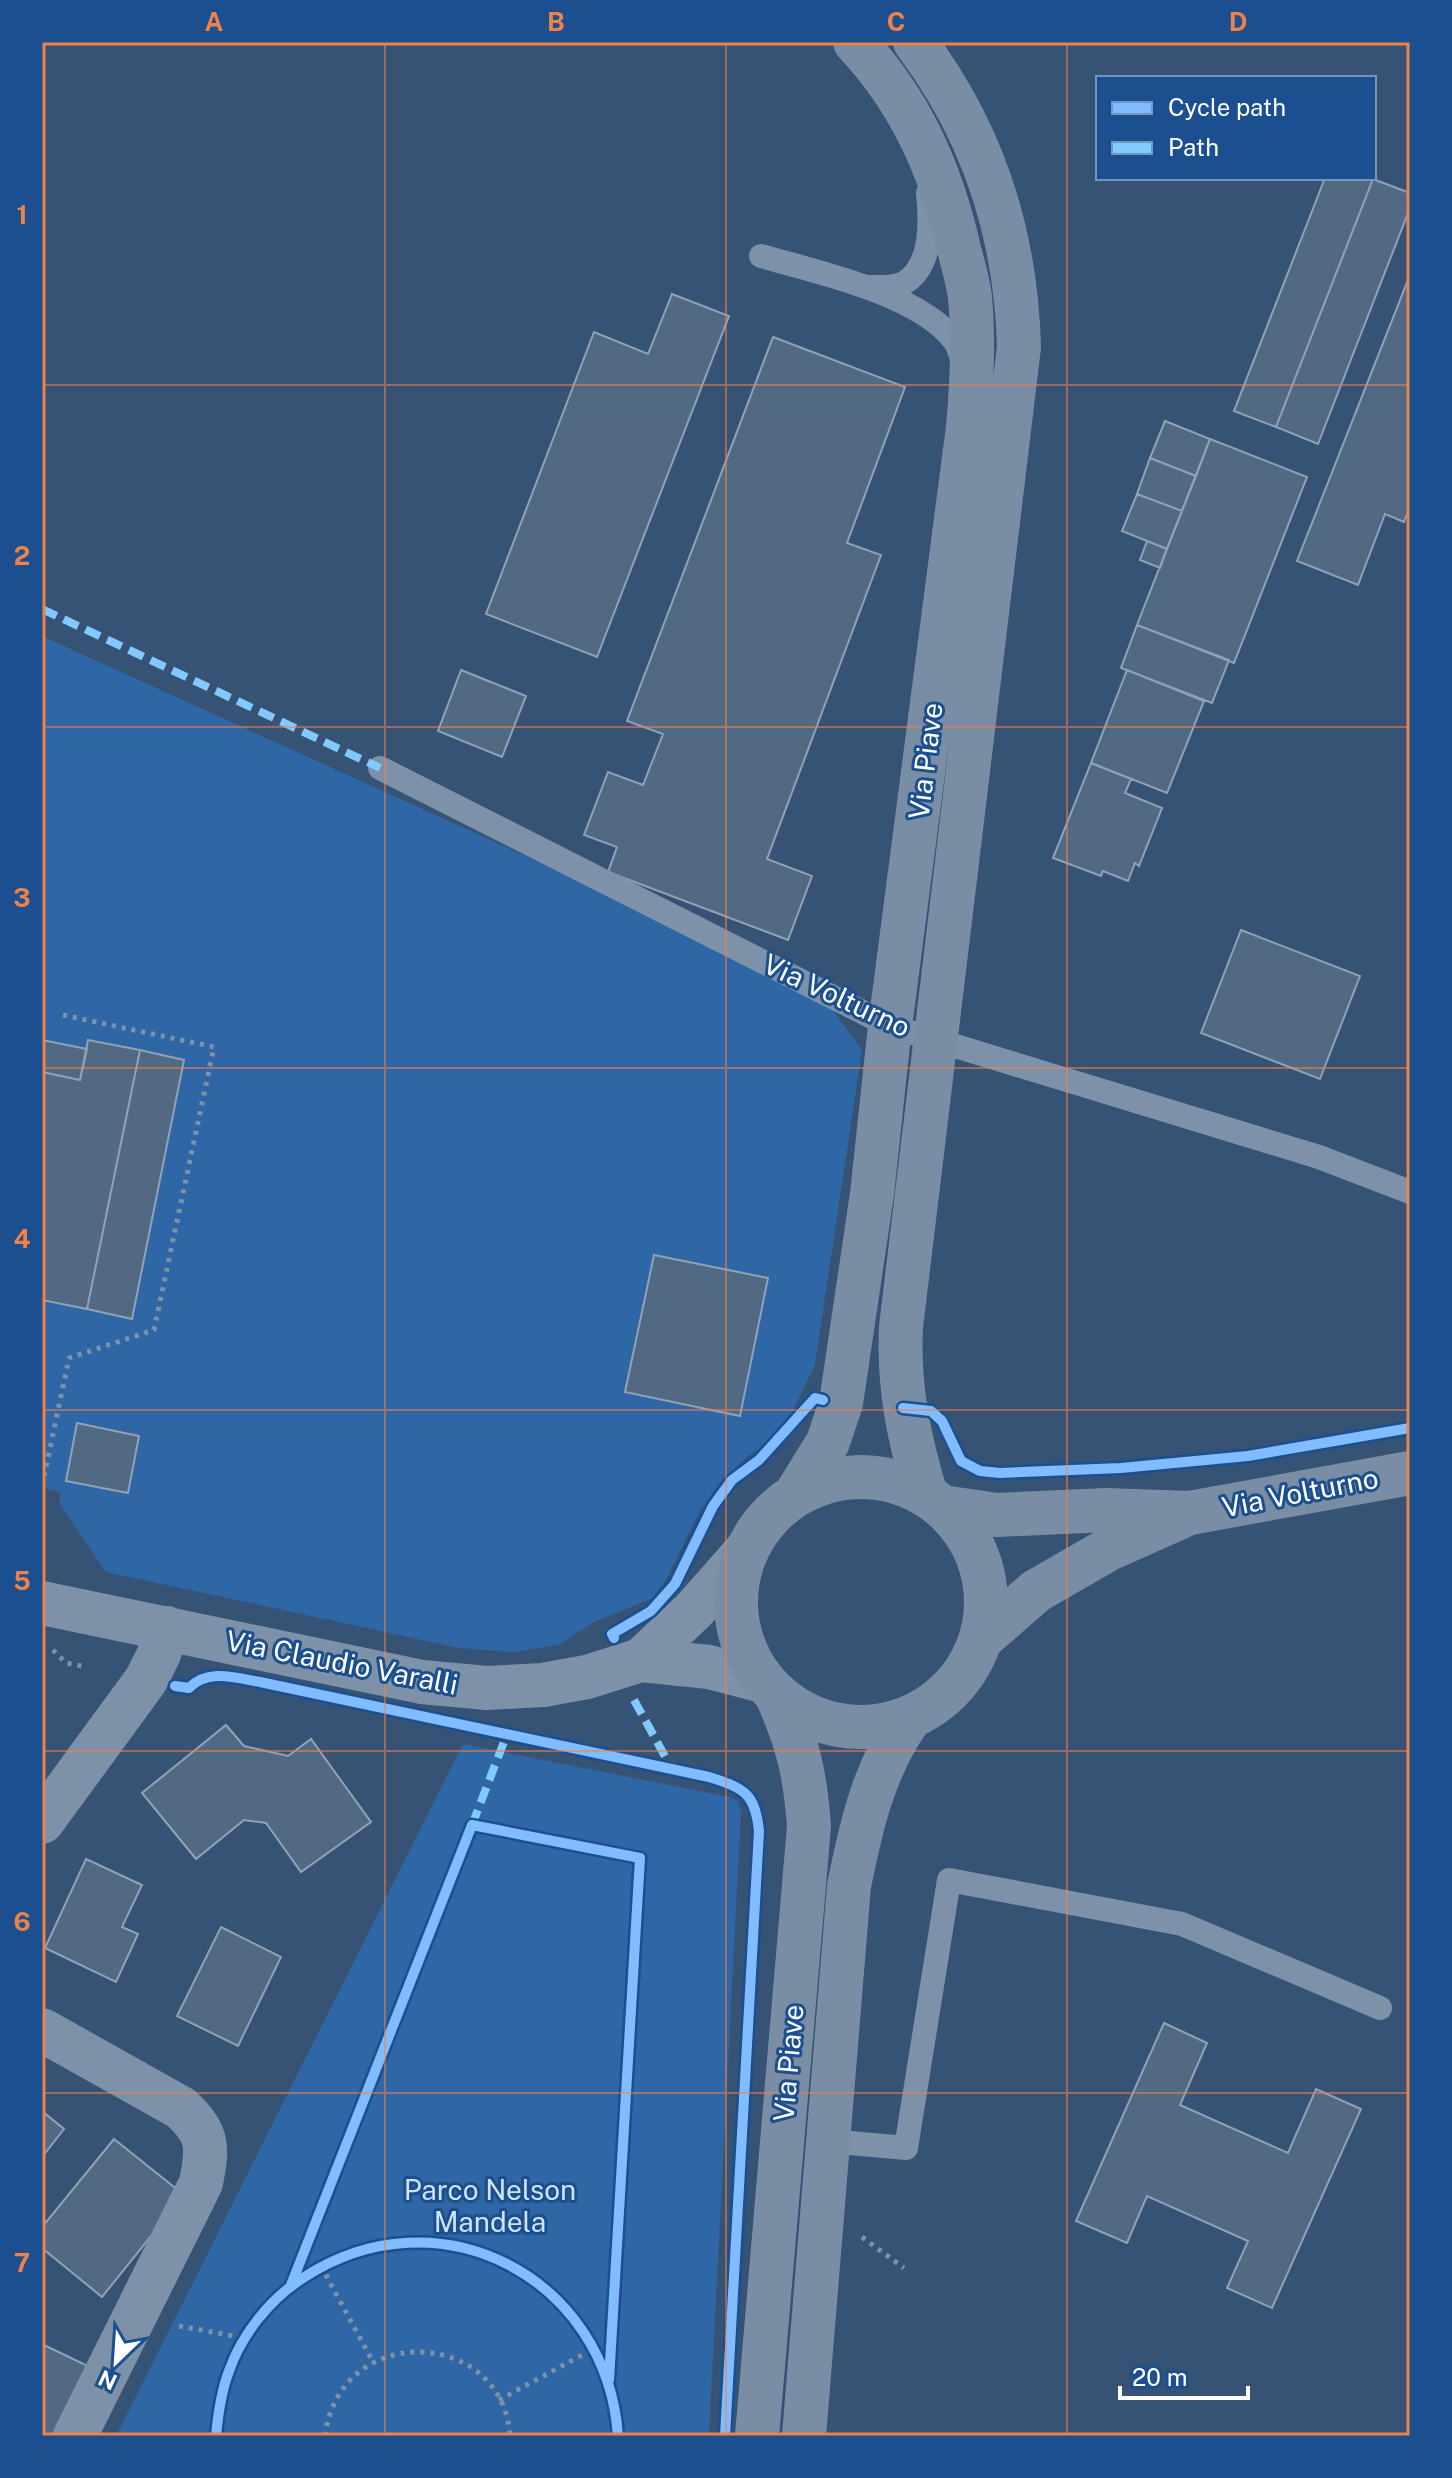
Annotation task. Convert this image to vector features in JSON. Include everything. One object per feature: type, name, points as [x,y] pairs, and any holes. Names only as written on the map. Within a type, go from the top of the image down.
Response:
[{"type":"street","name":"Via Piave","points":[[796,1494],[828,1442],[841,1403],[872,1194],[890,1026],[971,392],[973,354],[970,293],[935,165],[901,101],[855,42]]},
{"type":"street","name":"Via Piave","points":[[915,42],[949,94],[986,168],[1014,268],[1019,347],[901,1327],[899,1367],[903,1408],[934,1501]]},
{"type":"street","name":"Via Volturno","points":[[934,1501],[997,1515],[1106,1510],[1190,1513],[1410,1473]]},
{"type":"street","points":[[851,1477],[890,1480],[934,1501],[968,1536],[982,1569],[986,1605],[980,1640],[965,1672],[941,1699],[910,1718],[875,1727],[840,1726],[805,1715],[770,1688],[744,1648],[735,1610],[735,1590],[745,1552],[765,1519],[796,1494],[832,1480],[851,1477]]},
{"type":"street","name":"Via Volturno","points":[[980,1640],[1036,1591],[1109,1549],[1190,1513]]},
{"type":"street","name":"Via Claudio Varalli","points":[[641,1660],[694,1610],[745,1552]]},
{"type":"street","name":"Via Claudio Varalli","points":[[42,1603],[422,1682],[487,1688],[543,1685],[641,1660],[709,1667],[770,1688]]},
{"type":"street","points":[[42,1822],[146,1680],[167,1628]]},
{"type":"street","name":"Via Piave","points":[[757,2436],[809,1826],[803,1764],[794,1734],[770,1688]]},
{"type":"street","name":"Via Piave","points":[[804,2436],[849,1886],[861,1829],[883,1762],[910,1718]]},
{"type":"street","points":[[42,2030],[181,2108],[196,2122],[205,2139],[206,2160],[201,2183],[75,2436]]},
{"type":"lane","points":[[865,287],[903,284],[917,270],[924,255],[930,215],[918,131]]},
{"type":"lane","points":[[761,256],[865,287],[907,305],[955,341],[971,392]]},
{"type":"lane","name":"Via Volturno","points":[[380,768],[890,1026],[1319,1157],[1410,1192]]},
{"type":"lane","points":[[828,2141],[906,2148],[949,1880],[1182,1924],[1380,2008]]},
{"type":"path","points":[[42,1486],[69,1358],[154,1330],[214,1047],[63,1015]]},
{"type":"path","points":[[42,1642],[66,1663],[82,1666]]},
{"type":"path","points":[[861,2237],[904,2268]]},
{"type":"path","points":[[321,2266],[373,2362]]},
{"type":"path","points":[[172,2325],[245,2338]]},
{"type":"path","points":[[499,2400],[595,2348]]},
{"type":"path","points":[[325,2436],[331,2410],[348,2382],[373,2362],[404,2352],[451,2357],[479,2374],[499,2400],[510,2436]]},
{"type":"green space","points":[[42,636],[651,913],[829,1005],[862,1050],[815,1365],[785,1427],[721,1481],[700,1511],[666,1580],[651,1599],[594,1622],[559,1645],[513,1652],[459,1648],[106,1572],[59,1503],[61,1492],[42,1488],[42,1072],[86,1049],[42,1040]]},
{"type":"green space","name":"Parco Nelson Mandela","points":[[463,1744],[738,1801],[741,1811],[709,2436],[116,2436]]},
{"type":"building","points":[[1324,180],[1373,180],[1276,427],[1234,411]]},
{"type":"building","points":[[1373,180],[1410,193],[1410,208],[1318,444],[1276,427]]},
{"type":"building","points":[[1408,280],[1410,507],[1404,522],[1385,514],[1358,585],[1297,561]]},
{"type":"building","points":[[672,294],[729,316],[597,657],[486,614],[594,332],[648,354]]},
{"type":"building","points":[[773,337],[905,387],[847,543],[881,555],[767,859],[812,876],[788,940],[608,872],[617,847],[584,835],[608,772],[643,785],[663,734],[627,721]]},
{"type":"building","points":[[1165,421],[1210,439],[1196,476],[1150,458]]},
{"type":"building","points":[[1210,439],[1307,477],[1234,663],[1137,625]]},
{"type":"building","points":[[1150,458],[1196,476],[1182,511],[1137,494]]},
{"type":"building","points":[[1137,494],[1182,511],[1167,549],[1122,531]]},
{"type":"building","points":[[1147,541],[1167,549],[1160,568],[1140,560]]},
{"type":"building","points":[[1137,625],[1229,660],[1212,703],[1121,668]]},
{"type":"building","points":[[461,670],[526,696],[502,757],[438,731]]},
{"type":"building","points":[[1127,670],[1204,701],[1167,793],[1091,763]]},
{"type":"building","points":[[1091,763],[1131,779],[1125,793],[1162,808],[1139,866],[1135,863],[1128,881],[1103,871],[1101,876],[1053,858]]},
{"type":"building","points":[[1241,930],[1360,976],[1320,1079],[1201,1033]]},
{"type":"building","points":[[42,1040],[87,1049],[80,1080],[42,1072]]},
{"type":"building","points":[[88,1040],[140,1050],[87,1309],[42,1300],[42,1072],[80,1080]]},
{"type":"building","points":[[140,1050],[184,1060],[132,1319],[87,1309]]},
{"type":"building","points":[[654,1255],[768,1278],[740,1416],[625,1392]]},
{"type":"building","points":[[77,1423],[139,1436],[128,1493],[66,1481]]},
{"type":"building","points":[[226,1725],[244,1746],[288,1756],[311,1739],[371,1822],[301,1872],[266,1823],[244,1820],[196,1859],[142,1793]]},
{"type":"building","points":[[86,1859],[142,1885],[122,1927],[138,1934],[116,1982],[45,1948]]},
{"type":"building","points":[[221,1927],[281,1957],[238,2046],[177,2016]]},
{"type":"building","points":[[1164,2023],[1207,2043],[1180,2105],[1288,2153],[1316,2089],[1361,2109],[1272,2308],[1227,2288],[1248,2241],[1147,2196],[1127,2243],[1076,2221]]},
{"type":"building","points":[[42,2111],[64,2129],[42,2157]]},
{"type":"building","points":[[114,2139],[184,2195],[102,2297],[42,2248],[42,2227]]},
{"type":"building","points":[[42,2344],[96,2370],[63,2436],[42,2435]]},
{"type":"marked path","points":[[42,609],[380,768]]},
{"type":"marked path","points":[[634,1700],[672,1769]]},
{"type":"marked path","points":[[472,1825],[507,1734]]},
{"type":"cycle path","points":[[614,1638],[612,1634],[651,1611],[675,1584],[713,1506],[732,1480],[759,1460],[815,1398],[823,1400]]},
{"type":"cycle path","points":[[903,1408],[931,1411],[942,1421],[961,1461],[980,1471],[1000,1473],[1121,1468],[1248,1456],[1410,1428]]},
{"type":"cycle path","points":[[175,1686],[189,1688],[213,1676],[260,1682],[709,1777],[739,1789],[751,1800],[759,1831],[725,2436]]},
{"type":"cycle path","points":[[291,2285],[472,1825],[640,1858],[609,2380]]},
{"type":"cycle path","points":[[216,2436],[222,2395],[235,2357],[258,2318],[279,2296],[303,2278],[355,2253],[408,2243],[459,2247],[507,2264],[549,2293],[583,2332],[607,2380],[618,2436]]}]
